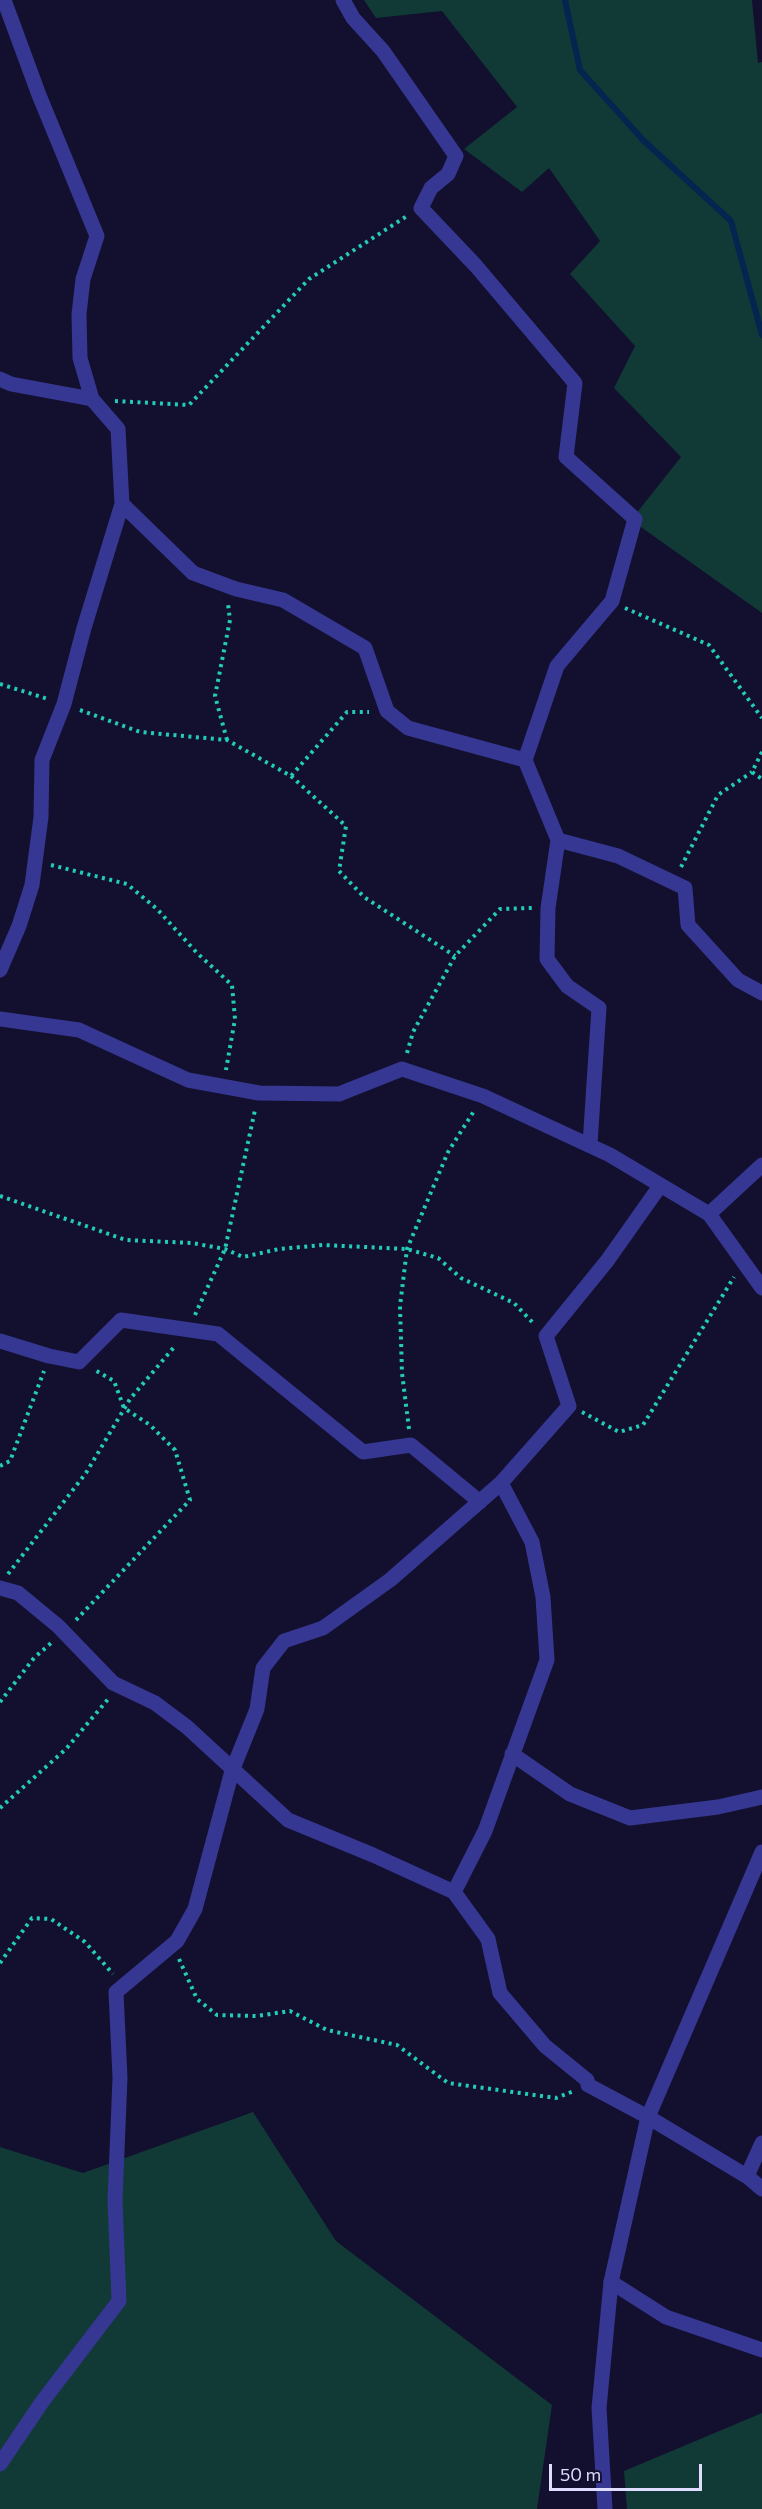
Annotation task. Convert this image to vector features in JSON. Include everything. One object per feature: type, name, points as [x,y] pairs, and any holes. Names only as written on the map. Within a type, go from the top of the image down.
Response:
[{"type":"street","points":[[0,970],[20,926],[32,885],[41,817],[42,760],[64,704],[84,628],[122,504],[118,429],[92,399],[80,358],[79,314],[82,279],[97,236],[39,95],[4,0]]},
{"type":"street","points":[[343,0],[353,18],[383,51],[456,156],[448,174],[431,188],[421,208],[476,266],[575,383],[566,457],[635,519],[612,602],[556,666],[525,760],[558,840],[548,908],[548,959],[567,986],[599,1008],[590,1144]]},
{"type":"street","points":[[0,379],[11,384],[92,399]]},
{"type":"street","points":[[122,504],[193,573],[226,586],[282,600],[366,648],[387,711],[408,728],[525,760]]},
{"type":"street","points":[[558,840],[618,856],[686,888],[688,925],[738,981],[762,993]]},
{"type":"street","points":[[0,1019],[79,1030],[188,1080],[259,1093],[339,1094],[402,1069],[483,1096],[590,1144],[709,1214],[762,1288]]},
{"type":"street","points":[[709,1214],[762,1165]]},
{"type":"street","points":[[0,2464],[42,2402],[120,2301],[115,2200],[120,2078],[116,1992],[172,1944],[195,1909],[232,1771],[257,1709],[263,1668],[284,1641],[323,1628],[390,1580],[501,1483],[569,1406],[546,1336],[607,1261],[660,1186]]},
{"type":"street","points":[[0,1341],[49,1356],[79,1362],[121,1320],[219,1334],[363,1452],[411,1444],[480,1502]]},
{"type":"street","points":[[454,1892],[485,1831],[547,1660],[543,1598],[532,1542],[501,1483]]},
{"type":"street","points":[[4,1582],[64,1632],[116,1685],[155,1703],[187,1727],[232,1771],[288,1820],[454,1892],[488,1939],[500,1993],[545,2046],[587,2080],[588,2085],[648,2117],[747,2176],[762,2189]]},
{"type":"street","points":[[512,1754],[570,1794],[630,1818],[718,1807],[762,1797]]},
{"type":"street","points":[[605,2509],[599,2408],[611,2282],[648,2117],[762,1852]]},
{"type":"street","points":[[747,2176],[762,2143]]},
{"type":"street","points":[[611,2282],[666,2317],[762,2350]]},
{"type":"path","points":[[92,399],[189,405],[309,279],[421,208]]},
{"type":"path","points":[[226,586],[230,620],[215,696],[227,740]]},
{"type":"path","points":[[612,602],[709,645],[762,718]]},
{"type":"path","points":[[0,684],[64,704],[140,732],[227,740],[291,776],[346,826],[339,872],[364,897],[455,957]]},
{"type":"path","points":[[291,776],[347,712],[387,711]]},
{"type":"path","points":[[673,882],[717,795],[752,772],[762,752]]},
{"type":"path","points":[[752,772],[762,779]]},
{"type":"path","points":[[35,861],[128,884],[157,909],[197,953],[232,985],[235,1019],[223,1087]]},
{"type":"path","points":[[402,1069],[413,1032],[455,957],[500,909],[548,908]]},
{"type":"path","points":[[4,1582],[86,1473],[129,1399],[188,1330],[225,1249],[259,1093]]},
{"type":"path","points":[[411,1444],[402,1373],[400,1306],[407,1249],[448,1152],[483,1096]]},
{"type":"path","points":[[0,1196],[126,1240],[192,1243],[225,1249],[243,1257],[279,1249],[323,1245],[407,1249],[438,1258],[461,1278],[514,1304],[546,1336]]},
{"type":"path","points":[[569,1406],[619,1432],[643,1425],[744,1261]]},
{"type":"path","points":[[0,1466],[10,1461],[49,1356]]},
{"type":"path","points":[[0,1702],[34,1658],[108,1589],[190,1500],[175,1450],[150,1425],[124,1408],[114,1381],[79,1362]]},
{"type":"path","points":[[0,1808],[66,1749],[109,1698],[116,1685]]},
{"type":"path","points":[[0,1963],[32,1918],[51,1919],[85,1942],[123,1986]]},
{"type":"path","points":[[172,1944],[197,1999],[217,2015],[257,2016],[290,2011],[327,2030],[397,2045],[448,2083],[556,2098],[588,2085]]},
{"type":"green space","points":[[364,0],[752,0],[758,63],[762,62],[762,613],[631,520],[681,457],[614,388],[635,346],[570,274],[600,241],[549,168],[522,192],[464,149],[517,107],[442,11],[376,18]]},
{"type":"green space","points":[[253,2112],[336,2241],[552,2405],[537,2509],[0,2509],[0,2147],[83,2173]]},
{"type":"green space","points":[[762,2413],[762,2509],[627,2509],[624,2471]]},
{"type":"waterway","points":[[565,0],[580,70],[643,140],[731,221],[762,335]]}]
